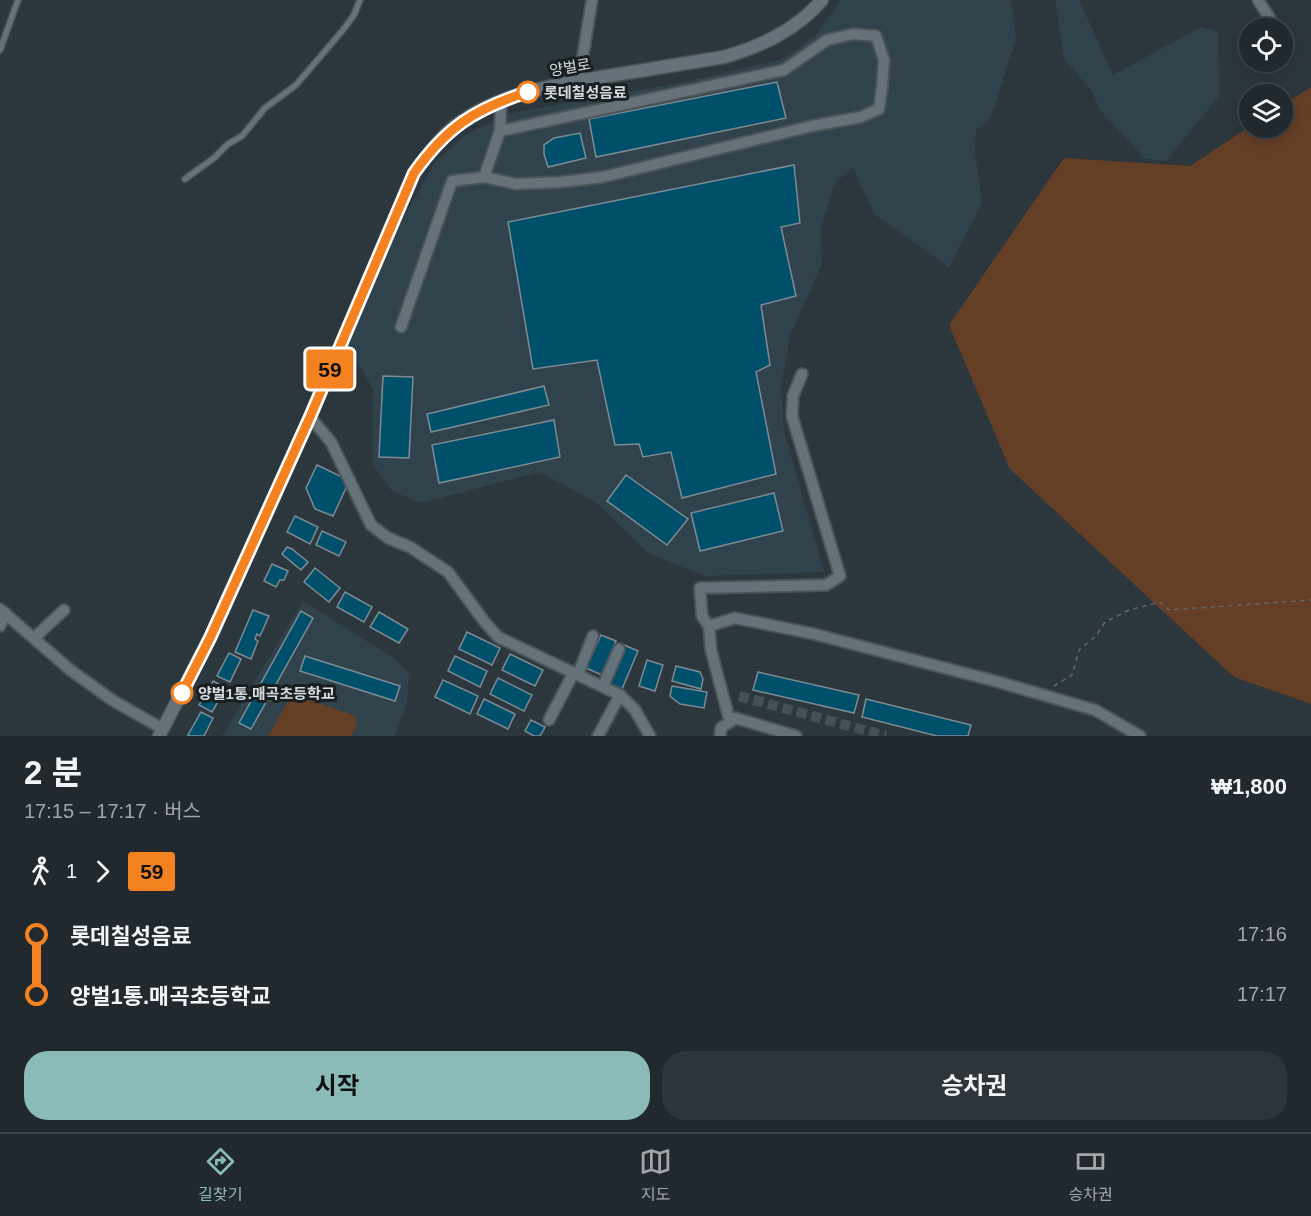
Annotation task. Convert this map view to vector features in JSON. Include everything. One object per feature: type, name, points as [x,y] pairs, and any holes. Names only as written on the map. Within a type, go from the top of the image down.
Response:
[{"type":"street","points":[[579,81],[592,0]]},
{"type":"street","name":"양벌로","points":[[161,733],[210,638],[310,417],[414,173],[432,149],[450,130],[469,117],[501,102],[544,87],[724,57],[763,44],[789,29],[822,0]]},
{"type":"street","points":[[1258,0],[1270,18]]},
{"type":"street","points":[[401,327],[452,182],[484,177],[516,183],[561,183],[603,177],[812,126],[861,117],[879,109],[884,60],[876,36],[853,34],[827,40],[784,70],[500,131]]},
{"type":"street","points":[[484,177],[500,131],[501,102]]},
{"type":"street","points":[[730,722],[711,650],[709,626],[702,616],[700,588],[826,585],[840,576],[792,416],[793,396],[802,374]]},
{"type":"street","points":[[310,417],[331,442],[371,525],[388,538],[410,547],[448,572],[498,637],[620,695],[635,710],[650,736]]},
{"type":"street","points":[[34,638],[64,609]]},
{"type":"street","points":[[0,626],[3,611],[69,669],[161,733]]},
{"type":"street","points":[[709,626],[735,618],[814,634],[995,681],[1095,711],[1140,736]]},
{"type":"street","points":[[549,720],[576,673],[593,636]]},
{"type":"street","points":[[603,686],[619,649]]},
{"type":"street","points":[[598,736],[620,695]]},
{"type":"street","points":[[720,736],[721,728],[735,718],[796,736]]},
{"type":"lane","points":[[0,50],[18,0]]},
{"type":"lane","points":[[186,179],[228,144],[242,136],[265,108],[296,85],[343,30],[354,15],[360,0]]},
{"type":"path","points":[[1048,690],[1072,675],[1079,650],[1096,636],[1105,622],[1129,610],[1160,602],[1169,609],[1311,600]]},
{"type":"shaded area","points":[[841,0],[1011,0],[1016,38],[991,118],[976,130],[975,152],[982,203],[949,267],[874,214],[853,167],[835,183],[821,228],[822,264],[790,336],[781,387],[784,431],[824,572],[705,576],[648,553],[597,503],[540,472],[421,503],[392,491],[373,465],[373,389],[348,345],[405,215],[435,162],[466,134],[512,113],[689,81],[783,59],[816,35]]},
{"type":"shaded area","points":[[1055,0],[1079,0],[1113,75],[1201,27],[1218,32],[1219,96],[1166,161],[1145,159],[1100,110],[1092,91],[1064,59]]},
{"type":"shaded area","points":[[1311,87],[1311,704],[1234,677],[1010,469],[949,325],[1064,158],[1190,166],[1239,134],[1239,138],[1293,138],[1293,99]]},
{"type":"shaded area","points":[[303,601],[395,659],[409,673],[407,703],[395,736],[222,736]]},
{"type":"shaded area","points":[[296,695],[355,716],[357,722],[352,736],[268,736],[290,698]]},
{"type":"building","points":[[777,82],[786,118],[596,157],[589,119]]},
{"type":"building","points":[[580,133],[586,158],[548,167],[544,145],[554,138]]},
{"type":"building","points":[[794,165],[800,223],[781,227],[796,296],[761,305],[770,365],[756,372],[776,474],[682,498],[671,452],[643,457],[639,444],[615,445],[597,360],[533,369],[508,222]]},
{"type":"building","points":[[383,376],[413,377],[409,458],[379,457]]},
{"type":"building","points":[[544,386],[549,405],[431,432],[427,414]]},
{"type":"building","points":[[554,420],[560,457],[439,483],[432,445]]},
{"type":"building","points":[[317,465],[342,477],[346,488],[333,516],[315,509],[306,488]]},
{"type":"building","points":[[626,475],[688,519],[667,545],[607,501]]},
{"type":"building","points":[[774,493],[783,531],[700,551],[691,513]]},
{"type":"building","points":[[295,516],[318,527],[310,544],[287,532]]},
{"type":"building","points":[[322,531],[346,542],[339,556],[316,545]]},
{"type":"building","points":[[287,547],[308,562],[301,570],[282,554]]},
{"type":"building","points":[[272,564],[288,571],[284,580],[280,580],[276,587],[264,581]]},
{"type":"building","points":[[315,568],[340,588],[329,602],[304,582]]},
{"type":"building","points":[[345,592],[372,607],[364,622],[337,607]]},
{"type":"building","points":[[253,610],[269,616],[260,636],[257,634],[255,639],[258,641],[251,659],[235,652]]},
{"type":"building","points":[[301,611],[313,618],[251,729],[239,723]]},
{"type":"building","points":[[379,612],[408,629],[399,643],[370,627]]},
{"type":"building","points":[[467,632],[500,648],[492,665],[459,649]]},
{"type":"building","points":[[601,635],[616,641],[602,675],[586,668]]},
{"type":"building","points":[[624,645],[638,651],[622,689],[608,683]]},
{"type":"building","points":[[229,653],[241,659],[230,682],[217,676]]},
{"type":"building","points":[[510,654],[543,670],[535,686],[502,670]]},
{"type":"building","points":[[305,656],[400,686],[395,701],[300,671]]},
{"type":"building","points":[[455,656],[487,671],[480,687],[448,671]]},
{"type":"building","points":[[647,660],[663,665],[655,691],[639,686]]},
{"type":"building","points":[[676,666],[700,672],[703,679],[701,689],[672,681]]},
{"type":"building","points":[[758,672],[859,695],[854,713],[753,690]]},
{"type":"building","points":[[498,678],[532,695],[524,711],[490,694]]},
{"type":"building","points":[[443,680],[478,696],[470,714],[435,697]]},
{"type":"building","points":[[213,681],[226,688],[212,712],[199,705]]},
{"type":"building","points":[[672,686],[707,692],[704,708],[680,704],[670,696]]},
{"type":"building","points":[[484,699],[515,714],[508,729],[477,714]]},
{"type":"building","points":[[866,699],[971,725],[968,736],[937,736],[862,717]]},
{"type":"building","points":[[201,712],[213,718],[204,736],[188,735]]},
{"type":"building","points":[[531,720],[545,727],[540,736],[534,736],[525,731]]},
{"type":"tunnel","points":[[739,696],[886,736]]},
{"type":"bus line","name":"59","points":[[182,693],[210,638],[310,417],[414,173],[450,130],[469,117],[528,92]]},
{"type":"place","name":"롯데칠성음료","points":[[528,92]]},
{"type":"place","name":"양벌1통.매곡초등학교","points":[[182,693]]}]
